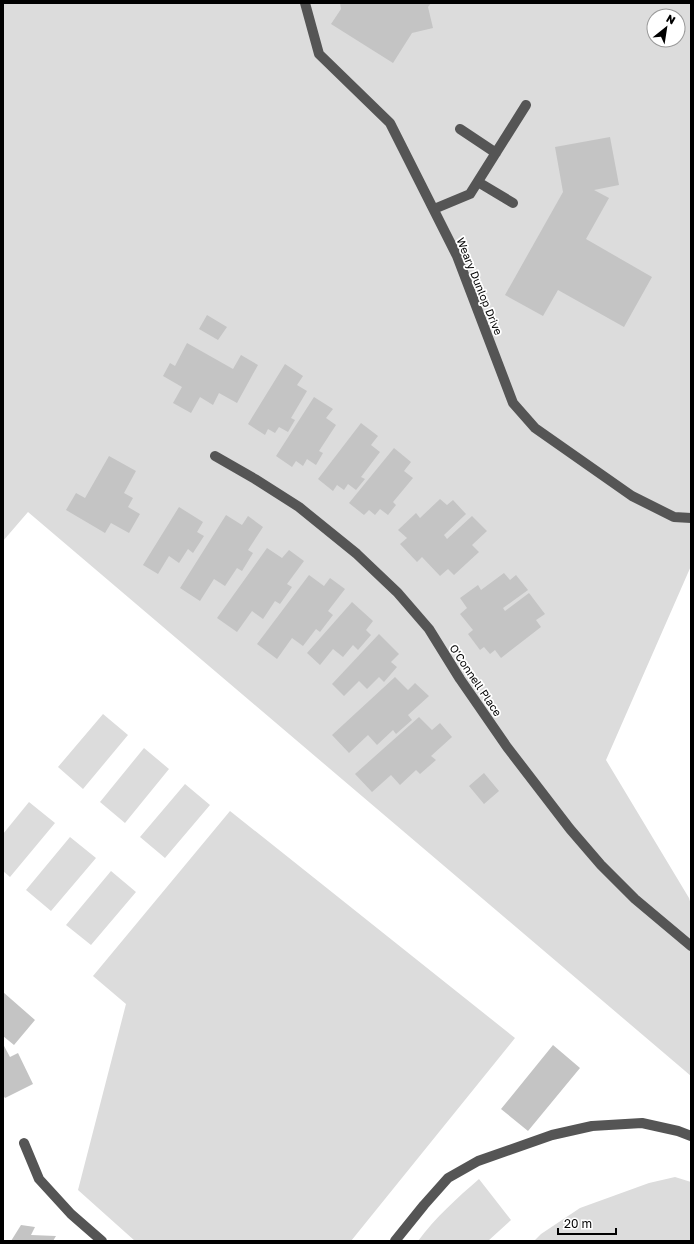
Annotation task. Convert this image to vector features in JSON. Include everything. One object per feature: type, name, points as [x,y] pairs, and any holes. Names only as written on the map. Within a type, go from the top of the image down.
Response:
[{"type":"street","name":"Weary Dunlop Drive","points":[[305,3],[319,54],[390,123],[457,256],[513,403],[535,428],[632,496],[674,516],[691,518]]},
{"type":"street","points":[[434,209],[470,194],[526,105]]},
{"type":"street","points":[[460,129],[496,153]]},
{"type":"street","points":[[478,182],[513,203]]},
{"type":"street","name":"O'Connell Place","points":[[215,456],[299,507],[357,554],[397,592],[429,629],[460,679],[507,747],[570,829],[601,865],[636,899],[691,946]]},
{"type":"street","points":[[395,1241],[424,1204],[448,1178],[478,1161],[544,1137],[592,1126],[642,1123],[678,1131],[691,1136]]},
{"type":"street","points":[[24,1143],[39,1179],[71,1214],[102,1241]]},
{"type":"shaded area","points":[[3,3],[691,3],[691,566],[606,760],[689,898],[691,905],[691,1076],[28,512],[3,541]]},
{"type":"shaded area","points":[[103,714],[128,735],[83,789],[58,767]]},
{"type":"shaded area","points":[[144,748],[169,769],[125,823],[100,802]]},
{"type":"shaded area","points":[[185,784],[210,805],[165,858],[140,837]]},
{"type":"shaded area","points":[[29,802],[55,823],[10,877],[3,871],[3,834]]},
{"type":"shaded area","points":[[230,811],[515,1038],[351,1241],[135,1241],[78,1190],[126,1004],[93,976]]},
{"type":"shaded area","points":[[70,837],[96,858],[51,911],[26,890]]},
{"type":"shaded area","points":[[111,871],[136,892],[91,945],[66,925]]},
{"type":"shaded area","points":[[675,1177],[691,1182],[691,1241],[534,1241],[541,1234],[580,1208],[649,1183]]},
{"type":"shaded area","points":[[479,1179],[511,1220],[488,1241],[418,1241],[447,1208]]},
{"type":"building","points":[[340,3],[431,3],[428,7],[433,28],[412,33],[393,63],[331,24],[341,9]]},
{"type":"building","points":[[610,137],[619,185],[594,190],[609,198],[586,239],[652,277],[624,327],[558,290],[543,316],[505,295],[563,192],[555,147]]},
{"type":"building","points":[[207,315],[227,327],[218,340],[199,329]]},
{"type":"building","points":[[187,343],[233,369],[241,355],[258,365],[237,403],[219,393],[213,405],[200,397],[191,413],[173,403],[182,387],[163,376],[170,363],[175,366]]},
{"type":"building","points":[[285,364],[303,376],[297,385],[307,391],[291,418],[295,420],[288,432],[279,427],[275,433],[268,429],[265,435],[248,424]]},
{"type":"building","points":[[314,397],[333,409],[326,418],[336,425],[319,451],[323,453],[316,465],[307,459],[303,466],[296,461],[292,467],[276,456]]},
{"type":"building","points":[[361,423],[378,436],[371,445],[380,452],[361,477],[365,479],[356,490],[348,484],[344,490],[337,485],[333,491],[318,479]]},
{"type":"building","points":[[394,448],[411,462],[404,471],[413,478],[393,502],[396,505],[388,515],[380,509],[375,515],[369,510],[364,515],[349,503]]},
{"type":"building","points":[[109,456],[136,471],[124,493],[133,498],[128,507],[140,514],[129,533],[111,523],[105,533],[66,510],[76,493],[85,498]]},
{"type":"building","points":[[440,499],[447,505],[453,500],[466,514],[444,535],[447,539],[472,516],[487,531],[472,545],[479,552],[454,575],[448,569],[440,576],[422,557],[417,562],[400,544],[407,538],[398,530],[416,513],[420,518]]},
{"type":"building","points":[[179,507],[203,522],[197,532],[204,536],[193,553],[188,549],[179,563],[169,556],[158,574],[143,565]]},
{"type":"building","points":[[226,515],[242,525],[248,516],[263,527],[248,550],[253,553],[242,571],[237,568],[225,586],[214,579],[200,601],[180,588]]},
{"type":"building","points":[[267,548],[282,558],[289,550],[304,561],[287,584],[292,587],[280,604],[275,601],[263,619],[252,611],[237,632],[217,618]]},
{"type":"building","points":[[504,573],[510,580],[516,575],[528,590],[503,608],[505,611],[529,593],[545,614],[536,620],[541,627],[501,658],[495,650],[490,654],[484,647],[480,650],[468,634],[473,630],[460,614],[467,608],[460,598],[478,585],[481,590]]},
{"type":"building","points":[[309,575],[324,586],[330,578],[345,589],[328,611],[333,615],[320,632],[316,629],[303,646],[292,638],[277,659],[257,644]]},
{"type":"building","points":[[352,602],[373,621],[366,630],[371,635],[358,650],[353,645],[343,657],[333,649],[320,665],[307,653]]},
{"type":"building","points":[[379,634],[399,654],[391,662],[397,667],[384,682],[379,677],[367,689],[359,681],[344,696],[332,684]]},
{"type":"building","points":[[395,677],[408,690],[415,683],[429,696],[408,715],[412,720],[396,734],[393,730],[377,745],[368,735],[349,753],[332,735]]},
{"type":"building","points":[[419,717],[432,730],[440,723],[452,737],[431,756],[436,760],[420,774],[416,770],[400,785],[391,775],[372,792],[355,774]]},
{"type":"building","points":[[484,773],[499,791],[484,804],[469,786]]},
{"type":"building","points":[[3,992],[35,1020],[14,1045],[3,1036]]},
{"type":"building","points":[[3,1044],[10,1057],[18,1053],[33,1084],[5,1098],[3,1095]]},
{"type":"building","points":[[553,1045],[580,1068],[528,1131],[501,1109]]},
{"type":"building","points":[[21,1225],[35,1227],[31,1235],[56,1236],[53,1241],[11,1241]]}]
